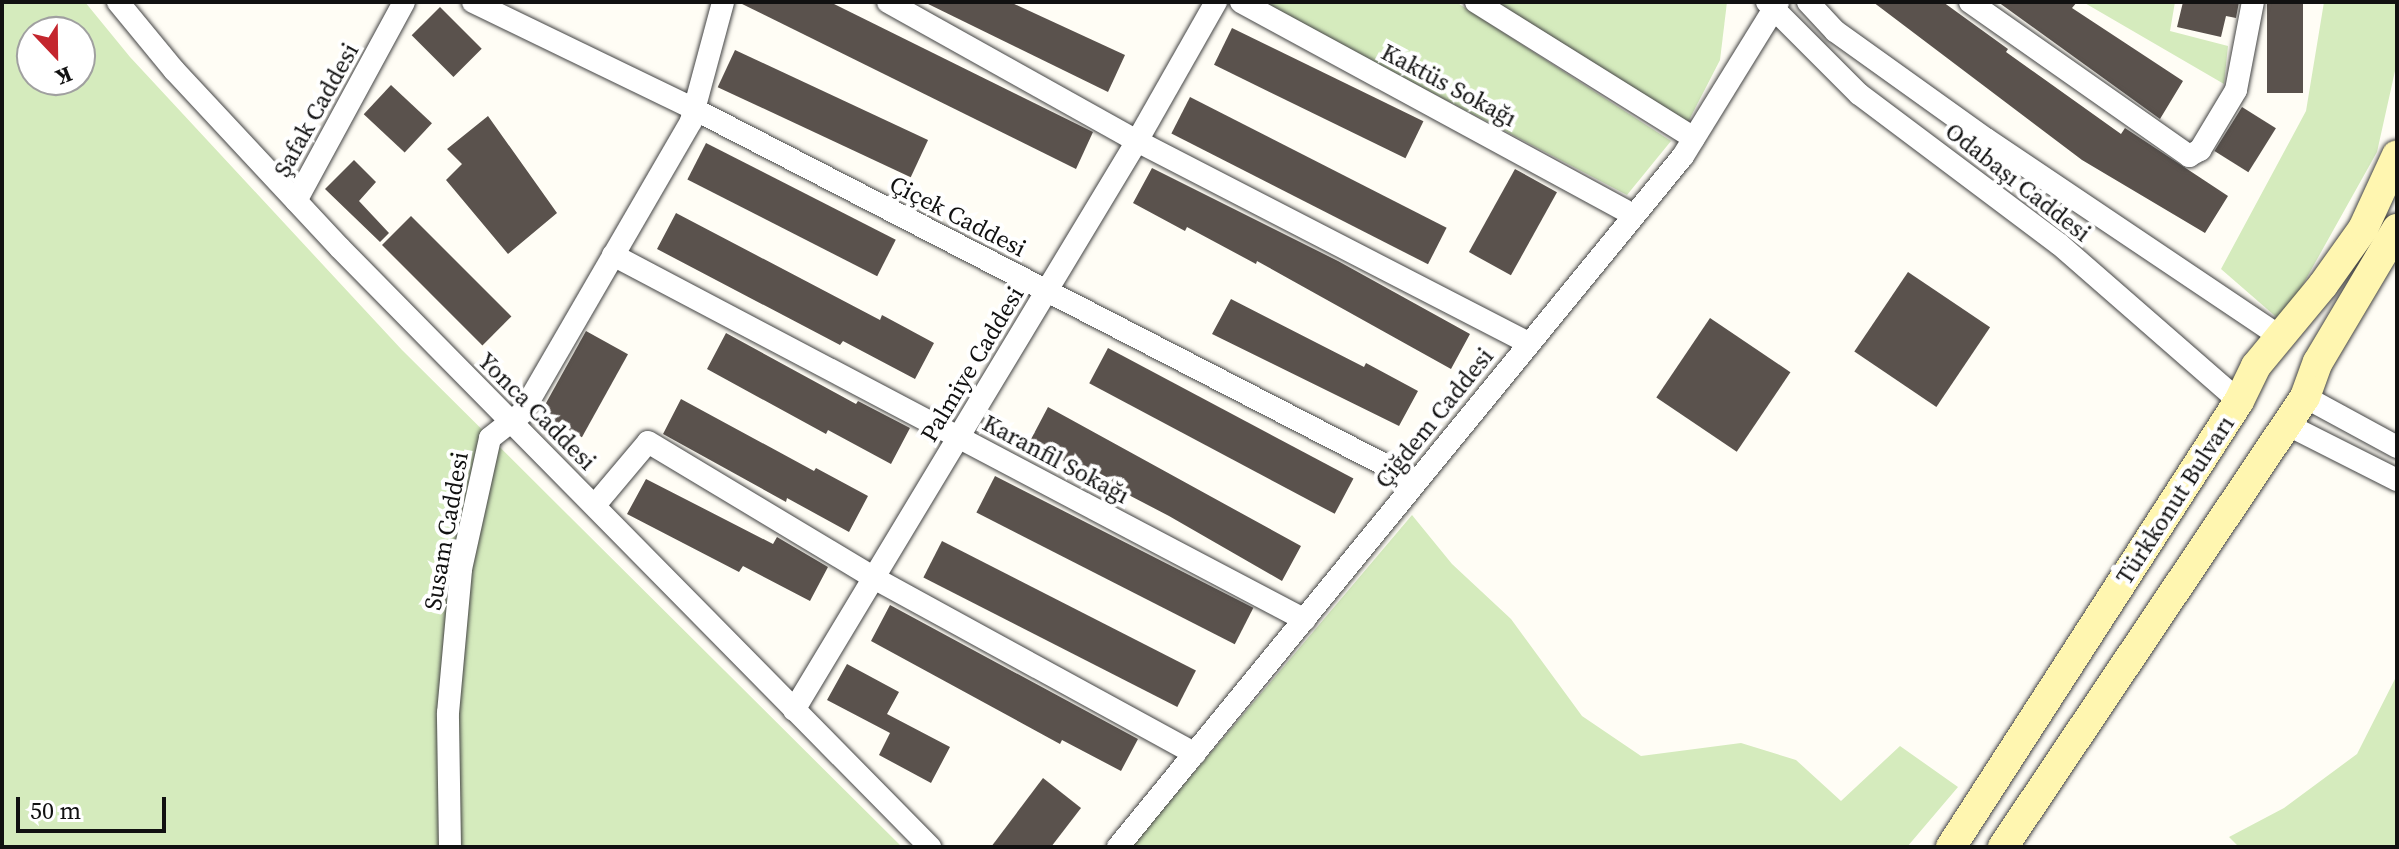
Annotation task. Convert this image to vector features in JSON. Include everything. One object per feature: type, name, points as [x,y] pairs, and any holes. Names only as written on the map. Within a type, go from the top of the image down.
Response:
[{"type":"street","name":"Yonca Caddesi","points":[[118,2],[174,70],[296,201],[930,847]]},
{"type":"street","name":"Şafak Caddesi","points":[[296,201],[404,2]]},
{"type":"street","name":"Çiçek Caddesi","points":[[473,2],[694,109],[1416,481]]},
{"type":"street","name":"Susam Caddesi","points":[[450,847],[448,713],[461,569],[490,438],[522,413],[691,121],[723,2]]},
{"type":"street","points":[[888,2],[1137,141],[1528,343]]},
{"type":"street","name":"Palmiye Caddesi","points":[[794,710],[1137,141],[1216,2]]},
{"type":"street","name":"Kaktüs Sokağı","points":[[1241,2],[1632,214]]},
{"type":"street","points":[[1476,2],[1694,138]]},
{"type":"street","name":"Odabaşı Caddesi","points":[[1808,2],[1835,31],[1986,139],[2279,336]]},
{"type":"street","points":[[1970,2],[1998,11],[2189,156],[2200,150],[2236,90],[2253,2]]},
{"type":"street","name":"Çiğdem Caddesi","points":[[1118,847],[1694,138],[1773,5]]},
{"type":"street","name":"Odabaşı Caddesi","points":[[1773,5],[1859,94],[2059,244],[2239,401]]},
{"type":"street","name":"Türkkonut Bulvarı","points":[[1951,847],[2239,401],[2256,366],[2323,285],[2363,229],[2397,155]]},
{"type":"street","name":"Türkkonut Bulvarı","points":[[2003,847],[2305,397],[2318,362],[2397,229]]},
{"type":"street","name":"Karanfil Sokağı","points":[[613,255],[1305,620]]},
{"type":"street","points":[[2279,336],[2318,362]]},
{"type":"street","points":[[2305,397],[2397,447]]},
{"type":"street","points":[[2239,401],[2397,480]]},
{"type":"street","points":[[595,505],[648,442],[874,578],[1195,754]]},
{"type":"green space","points":[[2,2],[85,2],[130,57],[402,350],[902,847],[2,847]]},
{"type":"green space","points":[[1259,2],[1456,2],[1671,141],[1627,195]]},
{"type":"green space","points":[[1489,2],[1727,2],[1720,60],[1687,124]]},
{"type":"green space","points":[[2083,2],[2175,2],[2170,31],[2228,46],[2224,84]]},
{"type":"green space","points":[[2324,2],[2397,2],[2397,62],[2377,152],[2282,322],[2221,269],[2306,111]]},
{"type":"green space","points":[[1412,515],[1452,564],[1511,619],[1582,716],[1641,756],[1741,743],[1796,760],[1841,801],[1900,746],[1958,787],[1907,847],[1131,847]]},
{"type":"green space","points":[[2397,675],[2397,847],[2239,847],[2229,837],[2284,808],[2357,754]]},
{"type":"building","points":[[738,2],[830,2],[1093,132],[1076,169]]},
{"type":"building","points":[[924,2],[1010,2],[1125,55],[1108,92]]},
{"type":"building","points":[[1873,2],[1943,2],[2008,49],[2006,52],[2121,134],[2125,128],[2228,196],[2205,233],[2082,160]]},
{"type":"building","points":[[1998,2],[2077,2],[2072,8],[2183,81],[2160,119]]},
{"type":"building","points":[[2183,2],[2239,2],[2236,18],[2226,16],[2221,37],[2177,27]]},
{"type":"building","points":[[2267,2],[2303,2],[2303,93],[2267,93]]},
{"type":"building","points":[[440,7],[482,49],[453,77],[412,35]]},
{"type":"building","points":[[1232,28],[1423,121],[1405,158],[1214,65]]},
{"type":"building","points":[[735,50],[928,140],[911,177],[718,87]]},
{"type":"building","points":[[391,85],[432,123],[405,152],[364,114]]},
{"type":"building","points":[[1190,97],[1447,228],[1428,264],[1171,134]]},
{"type":"building","points":[[2242,107],[2276,128],[2248,172],[2214,151]]},
{"type":"building","points":[[488,116],[557,213],[508,254],[446,180],[462,164],[447,149]]},
{"type":"building","points":[[706,143],[896,240],[877,276],[687,180]]},
{"type":"building","points":[[354,160],[376,182],[359,201],[389,233],[380,242],[325,189]]},
{"type":"building","points":[[1152,168],[1338,261],[1470,334],[1451,369],[1257,261],[1256,264],[1187,227],[1185,231],[1133,203]]},
{"type":"building","points":[[1515,169],[1557,192],[1511,275],[1469,252]]},
{"type":"building","points":[[676,213],[880,320],[882,315],[934,343],[915,379],[843,341],[840,345],[657,249]]},
{"type":"building","points":[[411,216],[511,316],[482,345],[382,245]]},
{"type":"building","points":[[1908,272],[1990,327],[1936,407],[1854,352]]},
{"type":"building","points":[[1231,299],[1418,391],[1399,426],[1212,334]]},
{"type":"building","points":[[1710,318],[1790,372],[1737,452],[1656,398]]},
{"type":"building","points":[[586,331],[628,354],[582,437],[540,414]]},
{"type":"building","points":[[726,333],[856,404],[858,401],[910,428],[891,464],[828,430],[826,434],[707,369]]},
{"type":"building","points":[[1108,348],[1353,479],[1335,514],[1089,383]]},
{"type":"building","points":[[681,399],[814,471],[816,468],[868,496],[849,532],[787,498],[786,502],[663,434]]},
{"type":"building","points":[[1048,407],[1301,546],[1282,581],[1169,516],[1029,443]]},
{"type":"building","points":[[995,476],[1253,608],[1235,644],[976,513]]},
{"type":"building","points":[[646,479],[773,544],[777,537],[828,567],[810,601],[743,566],[739,572],[627,514]]},
{"type":"building","points":[[942,541],[1196,670],[1177,707],[923,578]]},
{"type":"building","points":[[890,605],[1138,739],[1121,771],[1062,740],[1060,744],[871,641]]},
{"type":"building","points":[[847,664],[899,692],[887,714],[950,747],[931,783],[879,755],[890,733],[827,700]]},
{"type":"building","points":[[1043,778],[1081,808],[1051,847],[991,847]]}]
